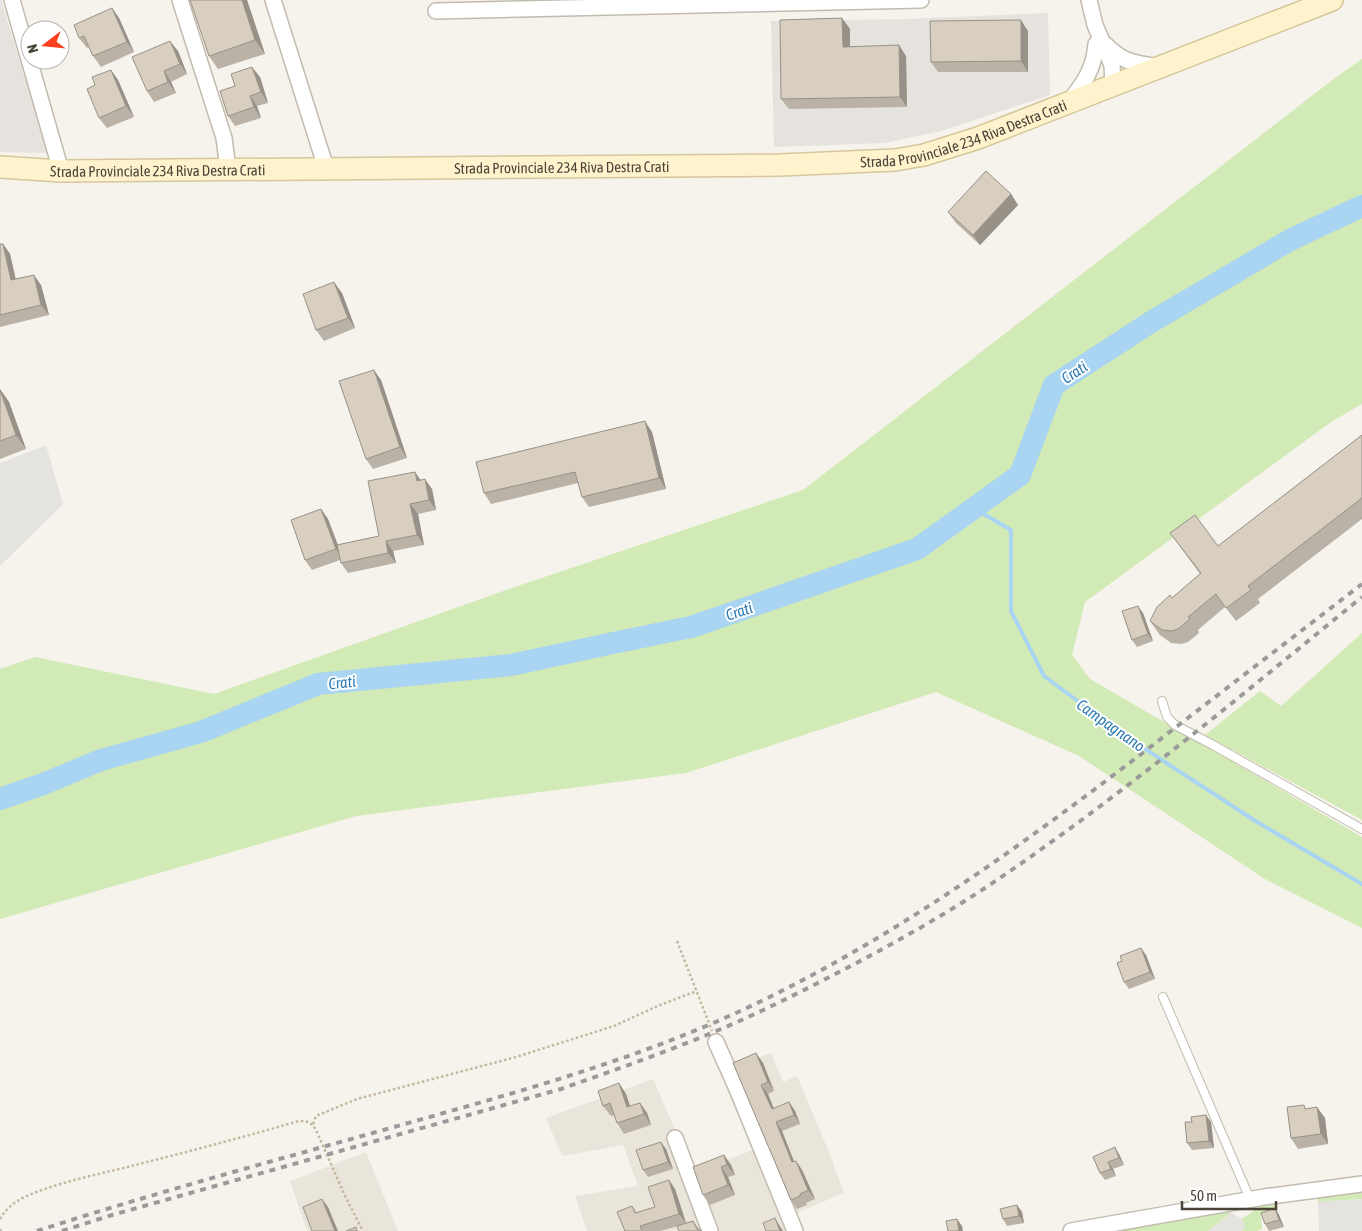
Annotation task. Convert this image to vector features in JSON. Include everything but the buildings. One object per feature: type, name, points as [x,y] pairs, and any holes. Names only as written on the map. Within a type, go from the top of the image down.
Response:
[{"type":"main road","name":"Strada Provinciale 234 Riva Destra Crati","points":[[0,167],[61,171],[780,165],[894,160],[924,155],[978,138],[1332,0]]},
{"type":"street","points":[[12,0],[61,171]]},
{"type":"street","points":[[180,0],[224,138],[228,169]]},
{"type":"street","points":[[273,0],[326,168]]},
{"type":"street","points":[[436,11],[921,0]]},
{"type":"street","points":[[1089,0],[1100,43],[1112,65],[1113,86]]},
{"type":"street","points":[[1100,43],[1127,61],[1161,68]]},
{"type":"street","points":[[1068,104],[1085,82],[1100,43]]},
{"type":"street","points":[[716,1042],[738,1090],[796,1231]]},
{"type":"street","points":[[674,1138],[710,1231]]},
{"type":"street","points":[[1071,1231],[1250,1199],[1362,1184]]},
{"type":"lane","points":[[1162,701],[1168,717],[1175,725],[1362,830]]},
{"type":"lane","points":[[1163,997],[1250,1199]]},
{"type":"path","points":[[677,941],[716,1042]]},
{"type":"path","points":[[312,1124],[316,1116],[357,1099],[516,1057],[614,1026],[697,991]]},
{"type":"path","points":[[0,1218],[13,1203],[60,1184],[299,1121],[306,1121],[312,1124],[316,1130],[363,1231]]},
{"type":"shaded area","points":[[1,0],[20,62],[20,70],[23,70],[48,153],[0,152]]},
{"type":"shaded area","points":[[1048,13],[1050,95],[941,131],[885,143],[774,147],[771,21],[908,19]]},
{"type":"shaded area","points":[[46,445],[63,504],[0,566],[0,463]]},
{"type":"shaded area","points":[[771,1053],[783,1082],[797,1076],[844,1193],[792,1215],[798,1231],[587,1231],[575,1196],[638,1186],[623,1145],[562,1156],[546,1118],[653,1079],[694,1173],[755,1149],[725,1070]]},
{"type":"shaded area","points":[[366,1152],[398,1231],[307,1231],[290,1181]]},
{"type":"shaded area","points":[[1362,1199],[1362,1231],[1319,1231],[1318,1202]]},
{"type":"shaded area","points":[[1230,1212],[1242,1219],[1245,1228],[1241,1231],[1208,1231],[1226,1218]]},
{"type":"green space","points":[[1362,59],[1362,404],[1331,422],[1085,602],[1072,655],[1090,679],[1362,837],[1362,928],[1265,879],[1079,756],[936,692],[686,773],[356,816],[0,919],[0,669],[35,657],[214,694],[506,590],[803,490]]},
{"type":"green space","points":[[1362,633],[1362,820],[1205,735],[1260,691],[1281,706]]},
{"type":"green space","points":[[1362,1191],[1362,1199],[1318,1202],[1317,1195]]},
{"type":"green space","points":[[1273,1200],[1277,1209],[1261,1215],[1262,1229],[1257,1231],[1241,1231],[1245,1228],[1242,1219],[1266,1202]]},
{"type":"green space","points":[[1228,1210],[1230,1212],[1229,1215],[1208,1231],[1093,1231]]},
{"type":"waterway","name":"Crati","points":[[0,799],[101,760],[201,732],[318,684],[511,665],[691,627],[917,549],[1020,475],[1054,385],[1151,322],[1290,240],[1362,206]]},
{"type":"waterway","name":"Campagnano","points":[[956,521],[982,513],[1011,530],[1011,611],[1044,676],[1122,734],[1257,822],[1362,884]]},
{"type":"railway","points":[[37,1231],[182,1187],[537,1086],[646,1050],[718,1021],[774,995],[882,935],[986,868],[1136,758],[1362,584]]},
{"type":"railway","points":[[62,1231],[112,1215],[561,1089],[682,1045],[778,1003],[922,927],[985,888],[1034,854],[1130,784],[1362,597]]}]
